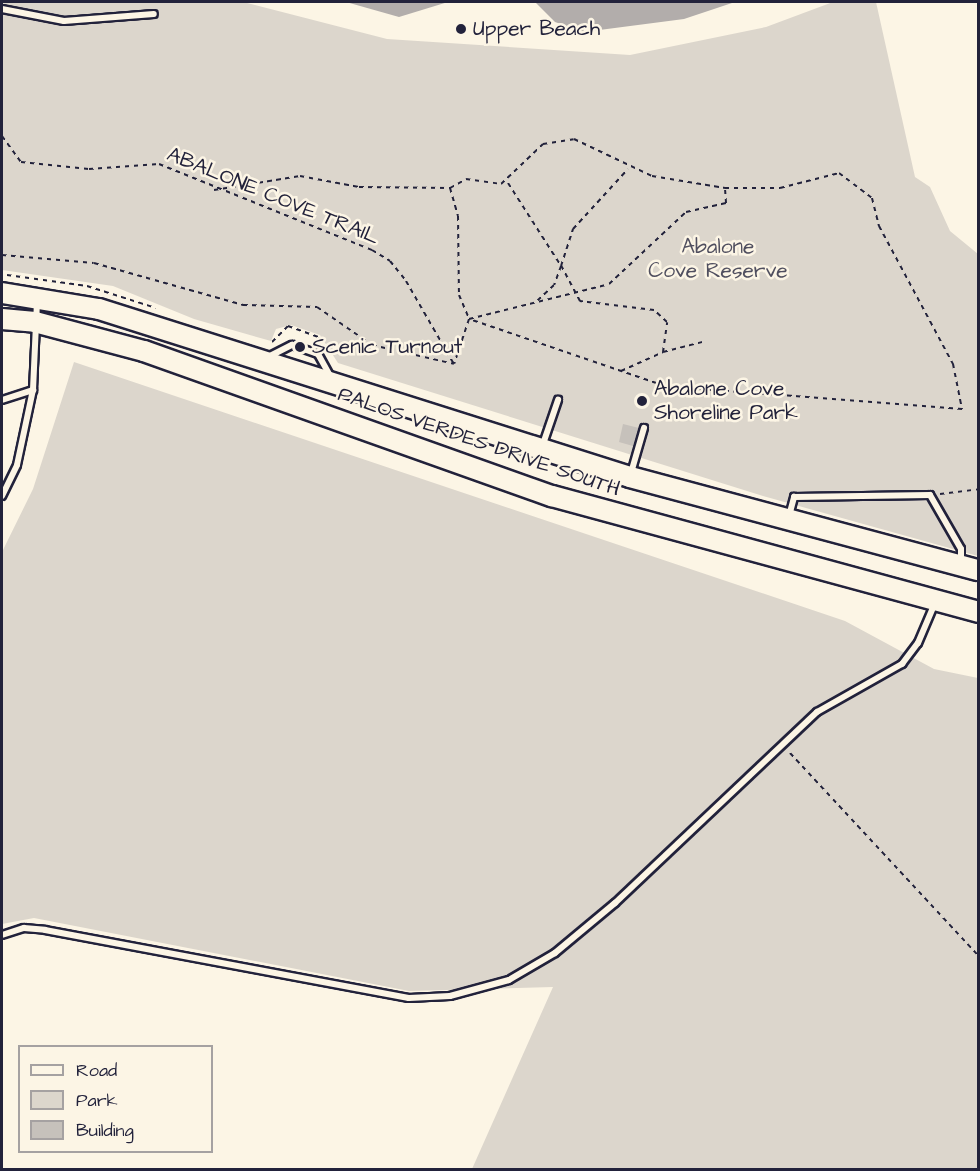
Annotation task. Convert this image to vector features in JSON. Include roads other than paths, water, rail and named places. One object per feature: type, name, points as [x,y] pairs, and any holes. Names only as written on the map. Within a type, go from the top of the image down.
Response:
[{"type":"main road","name":"PALOS VERDES DRIVE SOUTH","points":[[2,293],[38,296],[99,309],[265,353],[334,384],[541,450],[788,521],[969,569]]},
{"type":"main road","name":"PALOS VERDES DRIVE SOUTH","points":[[2,319],[35,322],[144,351],[552,496],[978,612]]},
{"type":"lane","points":[[2,9],[64,21],[154,14]]},
{"type":"lane","points":[[2,496],[17,465],[33,390],[38,296]]},
{"type":"lane","points":[[2,400],[33,390]]},
{"type":"lane","points":[[541,450],[558,400]]},
{"type":"lane","points":[[630,477],[644,428]]},
{"type":"lane","points":[[788,521],[794,497],[930,495],[961,549],[969,569]]},
{"type":"lane","points":[[2,935],[24,928],[45,930],[350,989],[409,998],[450,996],[509,980],[555,953],[817,712],[902,664],[918,644],[935,602]]},
{"type":"place","name":"Upper Beach","points":[[461,29]]},
{"type":"place","name":"Scenic Turnout","points":[[300,347]]},
{"type":"place","name":"Abalone Cove Shoreline Park","points":[[642,401]]},
{"type":"park label","name":"Abalone Cove Reserve","points":[[718,259]]}]
